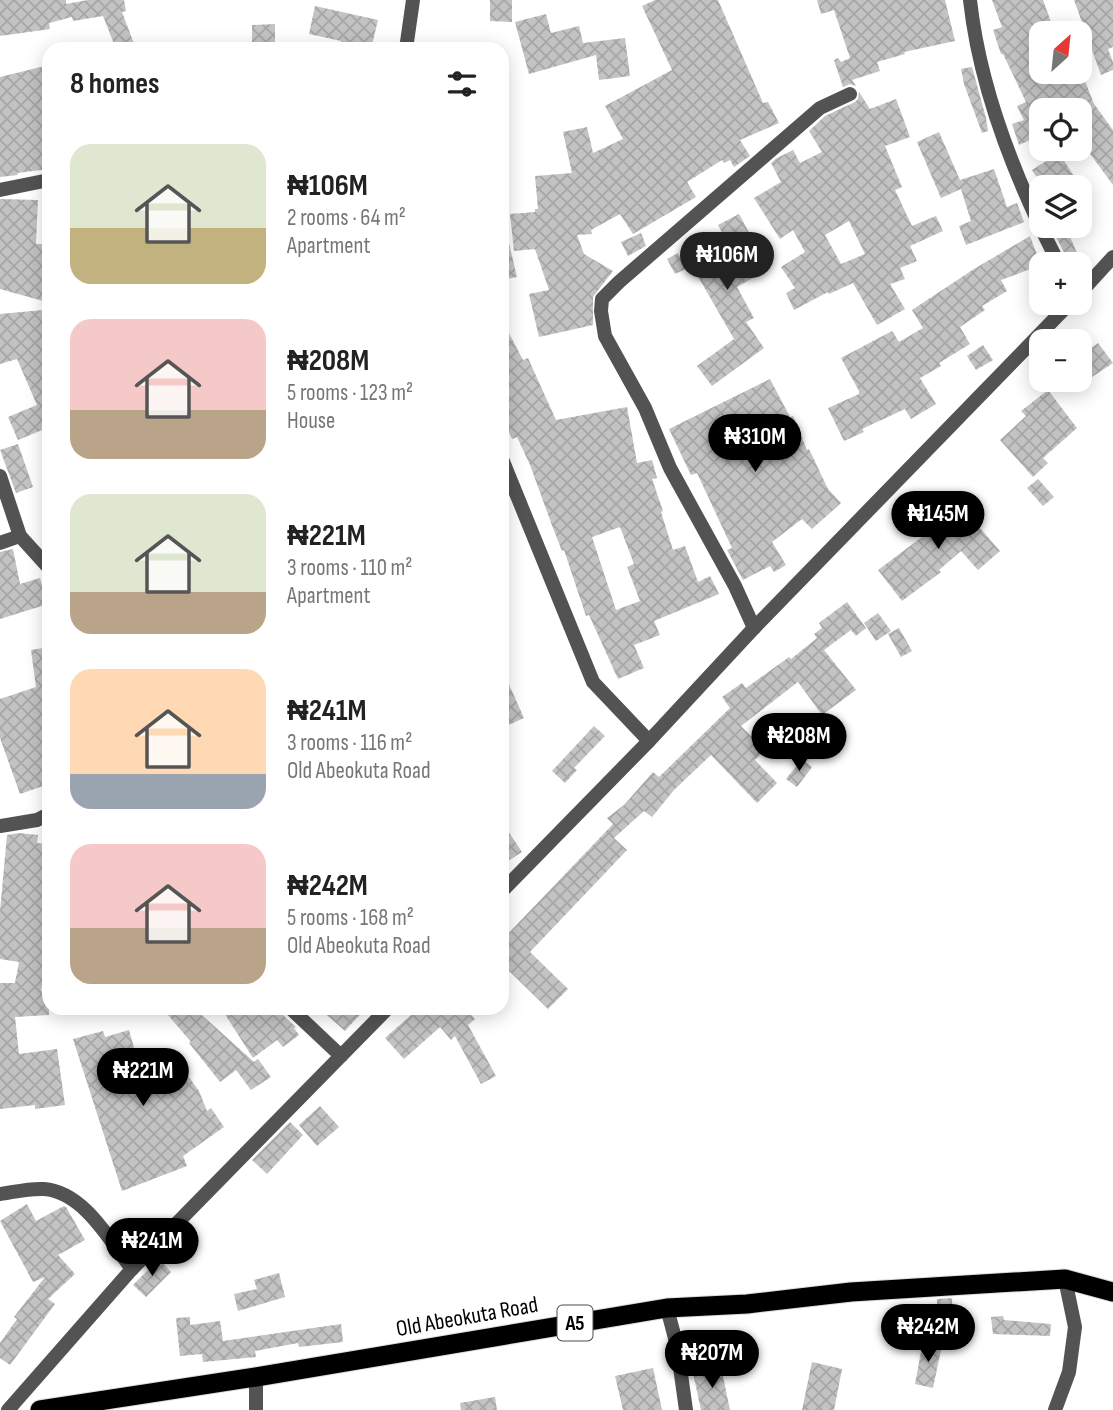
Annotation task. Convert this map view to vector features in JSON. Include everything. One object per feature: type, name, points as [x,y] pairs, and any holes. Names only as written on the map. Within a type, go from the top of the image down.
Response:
[{"type":"highway","name":"Old Abeokuta Road","points":[[40,1410],[256,1377],[667,1308],[1065,1279],[1113,1292]]},
{"type":"street","points":[[407,42],[413,0]]},
{"type":"street","points":[[970,0],[974,40],[999,125],[1031,209],[1053,252]]},
{"type":"street","points":[[754,628],[735,586],[676,480],[645,408],[605,336],[602,299],[820,108],[850,94]]},
{"type":"street","points":[[0,190],[42,181]]},
{"type":"street","points":[[1092,280],[1113,257]]},
{"type":"street","points":[[509,884],[1058,315]]},
{"type":"street","points":[[0,476],[20,536],[42,560]]},
{"type":"street","points":[[509,476],[593,682],[649,741]]},
{"type":"street","points":[[0,543],[20,536]]},
{"type":"street","points":[[0,827],[42,818]]},
{"type":"street","points":[[297,1015],[341,1056]]},
{"type":"street","points":[[8,1410],[132,1269],[381,1015]]},
{"type":"street","points":[[0,1194],[43,1189],[64,1194],[89,1214],[132,1269]]},
{"type":"street","points":[[1055,1410],[1069,1372],[1075,1327],[1065,1279]]},
{"type":"street","points":[[667,1308],[679,1358],[686,1410]]},
{"type":"street","points":[[256,1377],[256,1410]]},
{"type":"building","points":[[0,0],[66,0],[66,4],[88,0],[124,0],[126,11],[122,12],[133,42],[113,42],[103,16],[73,21],[72,17],[49,23],[50,29],[0,36]]},
{"type":"building","points":[[490,0],[512,0],[512,22],[490,21]]},
{"type":"building","points":[[655,0],[718,0],[763,103],[768,102],[779,123],[740,140],[750,156],[734,167],[730,160],[724,163],[722,160],[687,182],[696,197],[633,234],[620,214],[591,230],[592,234],[577,235],[584,254],[613,271],[593,297],[593,325],[539,337],[529,294],[549,290],[535,249],[514,251],[510,214],[535,212],[535,209],[538,209],[535,176],[572,173],[563,132],[587,127],[593,153],[623,139],[605,106],[672,70],[642,6]]},
{"type":"building","points":[[817,0],[945,0],[955,41],[904,52],[905,54],[877,62],[880,71],[852,80],[856,86],[850,84],[843,87],[834,60],[838,58],[841,62],[850,58],[834,10],[821,14]]},
{"type":"building","points":[[992,0],[1043,0],[1051,21],[1029,21],[1029,84],[1086,84],[1092,98],[1029,98],[1029,140],[1019,145],[1012,124],[1024,120],[1017,106],[1026,102],[1001,54],[993,30],[1002,27]]},
{"type":"building","points":[[1074,0],[1113,0],[1113,47],[1108,49],[1113,70],[1101,75],[1092,50],[1092,21],[1082,21]]},
{"type":"building","points":[[315,6],[378,20],[373,42],[341,42],[309,34]]},
{"type":"building","points":[[546,14],[551,33],[579,26],[583,43],[625,38],[630,76],[599,80],[596,55],[529,74],[515,22]]},
{"type":"building","points":[[275,24],[275,42],[252,42],[252,25]]},
{"type":"building","points":[[42,67],[42,170],[0,177],[0,77]]},
{"type":"building","points":[[972,67],[988,131],[982,133],[961,69]]},
{"type":"building","points":[[859,92],[870,109],[896,99],[910,137],[885,146],[902,187],[895,190],[912,226],[936,216],[943,231],[910,246],[917,261],[900,268],[905,279],[890,284],[905,309],[877,325],[853,283],[829,294],[828,292],[794,310],[786,293],[795,288],[781,267],[805,252],[793,230],[780,239],[754,198],[781,182],[771,163],[793,150],[800,163],[822,152],[809,131],[825,116],[858,99]],"holes":[[[849,221],[865,254],[841,264],[825,235]]]},
{"type":"building","points":[[1092,99],[1113,130],[1113,185],[1092,156]]},
{"type":"building","points":[[939,132],[960,180],[994,169],[1007,207],[1017,203],[1024,222],[966,245],[959,226],[971,221],[961,189],[941,198],[917,142]]},
{"type":"building","points":[[1046,161],[1064,161],[1073,175],[1035,175],[1032,170]]},
{"type":"building","points":[[0,199],[38,200],[36,244],[42,244],[42,301],[0,289]]},
{"type":"building","points":[[739,214],[769,269],[737,287],[754,318],[746,322],[764,348],[712,386],[697,366],[734,339],[692,266],[675,274],[667,259],[678,253],[680,257],[723,234],[718,225]]},
{"type":"building","points":[[641,233],[646,246],[628,256],[621,242]]},
{"type":"building","points":[[1031,238],[1036,252],[1029,252],[1029,270],[1001,280],[1007,291],[982,306],[985,310],[960,327],[970,344],[920,378],[936,404],[911,419],[905,409],[862,429],[864,432],[844,441],[828,408],[859,394],[859,391],[841,358],[892,331],[899,342],[923,328],[912,310],[974,269]]},
{"type":"building","points":[[1057,238],[1070,238],[1077,252],[1064,252]]},
{"type":"building","points":[[509,243],[517,277],[509,279]]},
{"type":"building","points":[[42,310],[42,430],[18,440],[8,417],[37,405],[17,359],[0,364],[0,314]]},
{"type":"building","points":[[509,333],[523,360],[528,358],[556,420],[627,407],[637,463],[652,460],[657,478],[652,479],[673,550],[685,546],[698,582],[710,576],[719,594],[654,621],[660,635],[634,645],[644,668],[618,679],[589,615],[586,616],[564,550],[562,551],[530,465],[517,437],[512,439],[509,433]],"holes":[[[620,527],[634,564],[627,567],[640,601],[616,610],[592,537]]]},
{"type":"building","points":[[1098,343],[1113,363],[1092,377],[1092,347]]},
{"type":"building","points":[[983,345],[993,360],[976,370],[967,356]]},
{"type":"building","points":[[770,379],[790,417],[793,416],[828,489],[841,503],[812,529],[802,519],[772,542],[786,565],[774,572],[770,566],[743,580],[727,550],[732,548],[697,473],[691,475],[669,429]]},
{"type":"building","points":[[1045,392],[1050,392],[1077,428],[1043,458],[1048,463],[1033,477],[1000,440],[1026,416],[1021,411]]},
{"type":"building","points":[[18,444],[33,487],[16,493],[0,450]]},
{"type":"building","points":[[1038,479],[1054,497],[1043,506],[1027,488]]},
{"type":"building","points":[[960,505],[1000,551],[978,570],[961,551],[939,570],[941,572],[902,601],[878,570],[926,534],[914,520],[927,509],[939,523]]},
{"type":"building","points":[[13,549],[20,584],[40,578],[42,606],[0,619],[0,552]]},
{"type":"building","points":[[847,602],[866,628],[856,636],[851,630],[824,650],[856,690],[822,715],[798,682],[741,726],[765,750],[755,760],[777,783],[757,803],[711,755],[674,790],[652,817],[644,811],[614,838],[627,850],[530,952],[568,989],[548,1009],[509,971],[509,933],[613,824],[607,818],[624,805],[653,772],[659,777],[730,708],[722,697],[742,683],[746,688],[789,657],[791,659],[817,638],[814,634],[822,628],[819,623]]},
{"type":"building","points":[[878,613],[891,631],[876,641],[864,623]]},
{"type":"building","points":[[899,628],[912,651],[901,657],[888,634]]},
{"type":"building","points":[[42,648],[42,786],[20,794],[0,738],[0,699],[36,687],[31,650]]},
{"type":"building","points":[[509,685],[524,718],[509,725]]},
{"type":"building","points":[[594,726],[605,736],[574,768],[577,770],[565,783],[552,771]]},
{"type":"building","points":[[802,759],[812,767],[797,787],[786,779]]},
{"type":"building","points":[[509,832],[522,852],[509,860]]},
{"type":"building","points":[[7,835],[38,835],[37,843],[42,843],[41,991],[42,1015],[49,1015],[15,1017],[19,1054],[57,1049],[65,1105],[35,1109],[35,1105],[0,1109],[0,983],[15,983],[19,962],[0,959],[0,911]]},
{"type":"building","points":[[168,1015],[202,1015],[254,1062],[258,1059],[271,1077],[251,1090],[236,1070],[220,1082],[189,1043],[191,1042]]},
{"type":"building","points":[[225,1015],[283,1015],[296,1027],[294,1028],[299,1035],[283,1047],[277,1040],[253,1058]]},
{"type":"building","points":[[327,1015],[360,1015],[345,1031]]},
{"type":"building","points":[[411,1015],[471,1015],[475,1019],[468,1025],[496,1076],[481,1084],[455,1036],[451,1040],[440,1027],[404,1059],[385,1038]]},
{"type":"building","points":[[129,1030],[139,1065],[170,1051],[199,1091],[207,1111],[211,1108],[224,1127],[183,1156],[187,1166],[122,1191],[73,1039],[103,1031],[105,1037]]},
{"type":"building","points":[[320,1106],[339,1127],[317,1146],[299,1125]]},
{"type":"building","points":[[290,1122],[303,1135],[267,1174],[252,1160]]},
{"type":"building","points":[[27,1204],[36,1221],[66,1207],[85,1240],[58,1255],[75,1274],[48,1299],[55,1304],[10,1365],[0,1358],[0,1343],[17,1319],[14,1317],[45,1277],[33,1282],[0,1221]]},
{"type":"building","points":[[159,1259],[171,1272],[146,1297],[133,1285]]},
{"type":"building","points":[[279,1273],[285,1297],[238,1311],[234,1294],[257,1289],[254,1280]]},
{"type":"building","points":[[952,1298],[953,1332],[939,1331],[940,1312],[937,1312],[937,1299]]},
{"type":"building","points":[[1003,1316],[1004,1320],[1051,1324],[1050,1336],[993,1334],[991,1317]]},
{"type":"building","points":[[190,1317],[190,1325],[220,1321],[223,1341],[341,1324],[343,1342],[299,1347],[298,1343],[255,1351],[256,1357],[203,1362],[202,1354],[180,1356],[176,1318]]},
{"type":"building","points":[[923,1341],[942,1345],[933,1388],[915,1384]]},
{"type":"building","points":[[812,1362],[842,1369],[834,1410],[802,1410]]},
{"type":"building","points":[[721,1367],[730,1410],[701,1410],[693,1373]]},
{"type":"building","points":[[653,1368],[662,1410],[623,1410],[615,1376]]},
{"type":"building","points":[[495,1397],[497,1410],[461,1410],[460,1403]]}]
